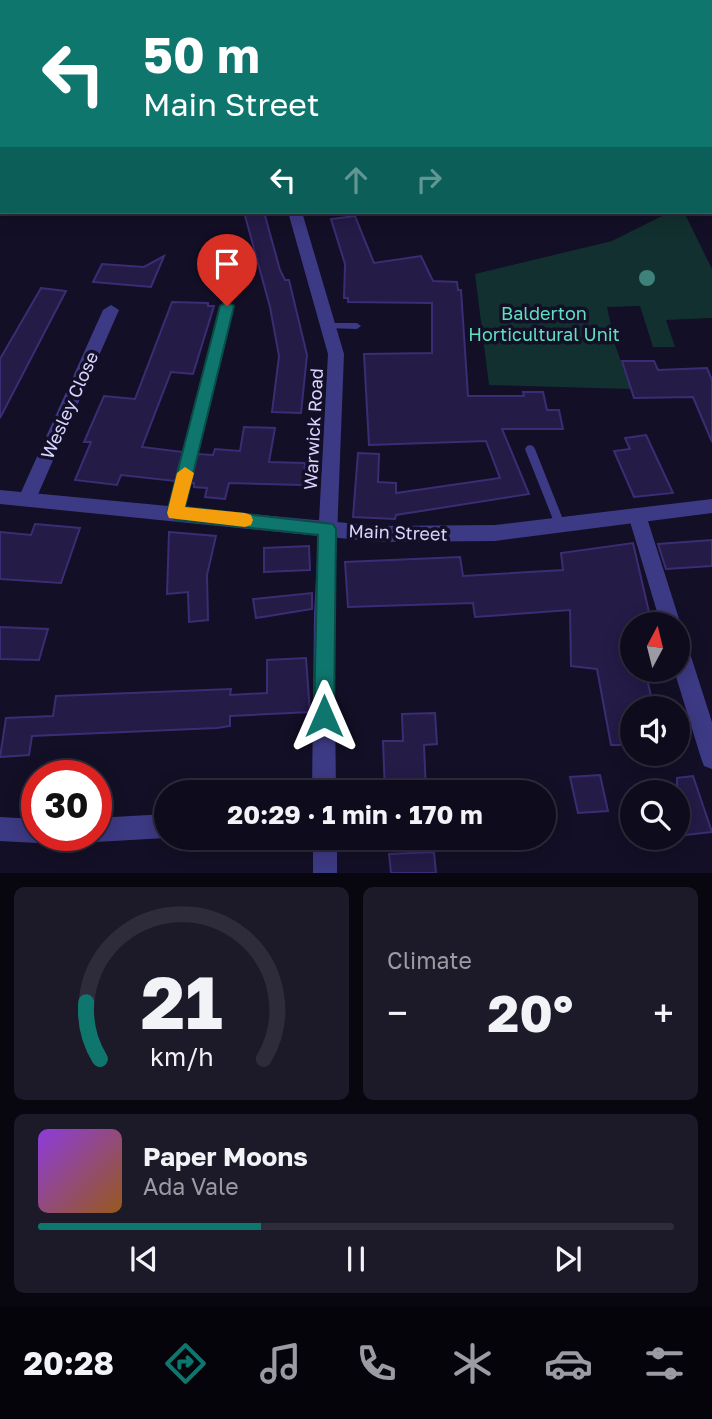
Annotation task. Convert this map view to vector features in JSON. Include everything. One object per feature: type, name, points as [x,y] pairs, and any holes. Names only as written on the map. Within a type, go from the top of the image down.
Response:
[{"type":"street","name":"Warwick Road","points":[[296,214],[336,354],[327,529],[324,780]]},
{"type":"street","name":"Wesley Close","points":[[27,499],[111,310]]},
{"type":"street","name":"Main Street","points":[[0,497],[327,529],[436,536],[561,527],[712,506]]},
{"type":"street","points":[[638,515],[667,612]]},
{"type":"street","points":[[688,682],[712,758]]},
{"type":"street","points":[[112,829],[154,827]]},
{"type":"street","points":[[0,829],[21,830]]},
{"type":"street","points":[[325,850],[325,873]]},
{"type":"lane","points":[[176,513],[227,306]]},
{"type":"lane","points":[[328,326],[357,326]]},
{"type":"lane","points":[[530,449],[561,527]]},
{"type":"green space","name":"Balderton Horticultural Unit","points":[[666,214],[685,214],[712,269],[712,318],[666,320],[675,347],[653,347],[640,306],[607,307],[612,330],[610,331],[631,389],[489,385],[475,274],[612,241]]},
{"type":"building","points":[[245,214],[265,214],[280,270],[285,280],[289,280],[307,355],[301,413],[272,412],[279,356],[270,307]]},
{"type":"building","points":[[355,216],[374,263],[421,256],[433,281],[457,282],[458,290],[461,290],[468,396],[524,396],[523,392],[543,392],[547,410],[559,410],[563,429],[502,429],[529,494],[396,515],[395,519],[353,517],[358,453],[379,454],[378,482],[396,483],[396,493],[500,478],[486,441],[369,445],[364,354],[432,353],[432,303],[348,302],[348,298],[344,298],[345,264],[331,219]]},
{"type":"building","points":[[164,256],[151,287],[93,282],[102,264],[144,267]]},
{"type":"building","points":[[41,288],[66,291],[0,418],[0,359]]},
{"type":"building","points":[[172,302],[208,303],[208,306],[214,306],[193,374],[171,372],[142,447],[183,452],[175,481],[121,475],[117,485],[75,480],[91,442],[84,442],[104,396],[135,399]]},
{"type":"building","points":[[622,361],[654,361],[658,370],[707,368],[712,380],[712,442],[693,397],[634,398]]},
{"type":"building","points":[[244,427],[275,428],[269,462],[305,463],[303,485],[229,483],[225,499],[205,497],[207,488],[194,487],[194,483],[190,483],[197,454],[213,455],[215,449],[240,451]]},
{"type":"building","points":[[646,435],[673,493],[634,497],[614,451],[630,449],[625,438]]},
{"type":"building","points":[[35,524],[80,528],[61,583],[0,579],[0,532],[31,535]]},
{"type":"building","points":[[169,532],[216,536],[207,575],[208,620],[189,622],[188,592],[167,594]]},
{"type":"building","points":[[712,540],[712,566],[666,569],[658,544]]},
{"type":"building","points":[[633,543],[649,612],[620,612],[620,682],[648,682],[651,696],[620,696],[620,745],[611,745],[597,669],[571,666],[570,610],[475,617],[473,603],[348,607],[345,562],[460,557],[463,576],[563,570],[561,553]]},
{"type":"building","points":[[309,546],[310,570],[264,572],[264,548]]},
{"type":"building","points":[[312,593],[312,609],[256,618],[253,599]]},
{"type":"building","points":[[0,627],[48,629],[39,660],[0,659]]},
{"type":"building","points":[[306,658],[310,712],[230,716],[230,726],[217,728],[32,736],[29,755],[0,757],[6,718],[53,716],[56,696],[231,689],[230,695],[267,693],[267,660]]},
{"type":"building","points":[[435,713],[437,744],[424,745],[425,780],[384,780],[383,741],[403,741],[402,714]]},
{"type":"building","points":[[600,775],[608,811],[578,813],[570,777]]},
{"type":"building","points":[[693,776],[712,832],[690,835],[690,780],[677,778]]},
{"type":"building","points":[[434,852],[436,873],[391,873],[389,854]]},
{"type":"slow traffic","points":[[185,473],[176,513],[245,520]]},
{"type":"route","points":[[227,306],[176,513],[327,529],[324,716]]}]
